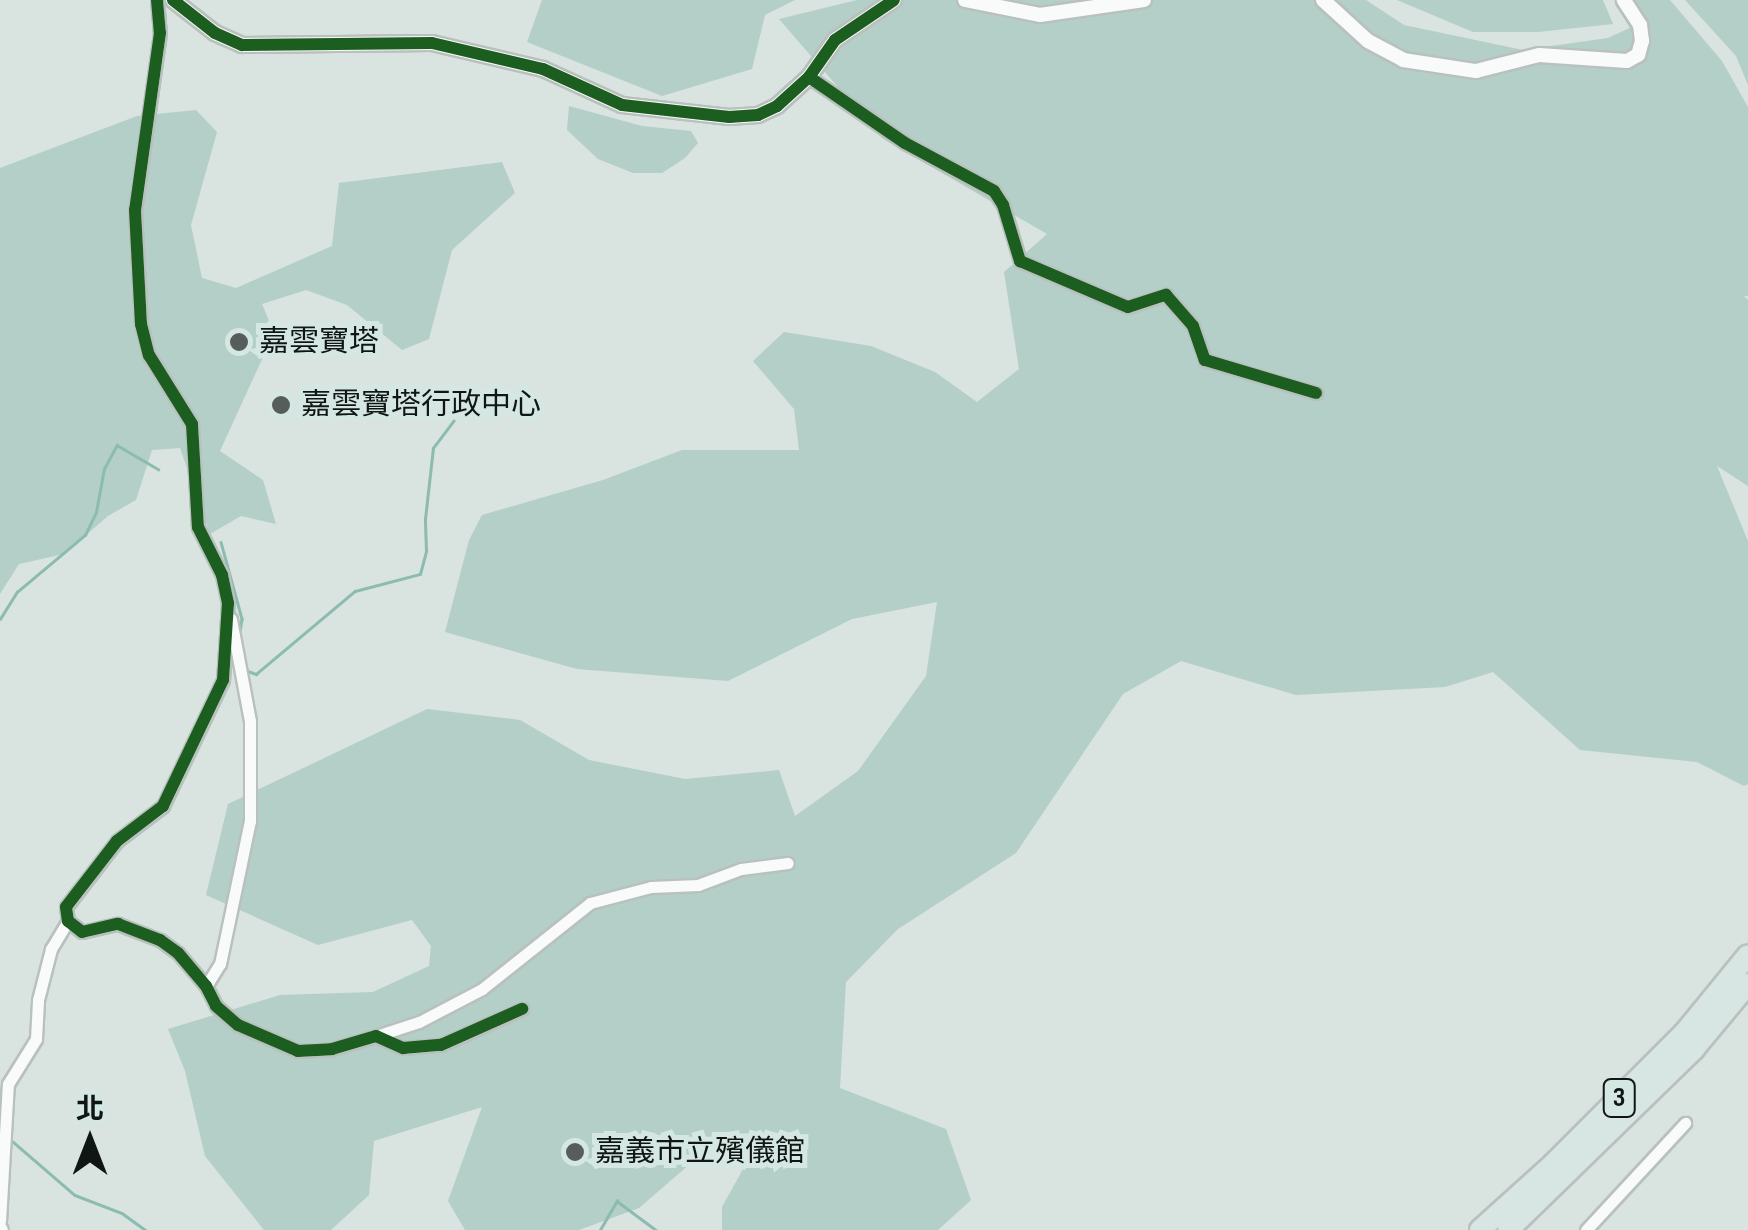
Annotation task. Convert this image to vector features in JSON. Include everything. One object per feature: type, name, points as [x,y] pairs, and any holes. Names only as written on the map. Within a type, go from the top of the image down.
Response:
[{"type":"highway","name":"3","points":[[1480,1230],[1553,1164],[1684,1032],[1748,955]]},
{"type":"highway","name":"3","points":[[1508,1230],[1694,1049],[1748,984]]},
{"type":"street","points":[[157,0],[160,33],[135,210],[141,324],[149,356],[192,424],[198,527],[222,574],[250,721],[250,820],[220,964],[206,986]]},
{"type":"street","points":[[173,0],[215,34],[242,45],[432,43],[543,69],[622,104],[693,116],[758,115],[777,106],[809,76],[835,40],[894,0]]},
{"type":"street","points":[[966,0],[1040,16],[1144,0]]},
{"type":"street","points":[[1323,0],[1368,41],[1402,60],[1476,71],[1539,55],[1627,61],[1638,55],[1642,41],[1640,26],[1624,0]]},
{"type":"street","points":[[809,76],[905,143],[994,191],[1003,205],[1020,261],[1128,308],[1166,295],[1194,326],[1206,360],[1316,393]]},
{"type":"street","points":[[0,1221],[8,1084],[36,1039],[38,1000],[51,949],[68,921],[66,907],[117,841],[164,806],[223,680],[228,603]]},
{"type":"street","points":[[68,921],[82,932],[118,924],[139,930],[178,953],[206,986],[216,1006],[238,1026],[298,1051],[332,1049],[418,1022],[482,990],[590,903],[652,888],[698,884],[741,870],[788,862]]},
{"type":"street","points":[[376,1036],[403,1048],[442,1045],[522,1010]]},
{"type":"street","points":[[1586,1230],[1684,1122]]},
{"type":"green space","points":[[542,0],[795,0],[765,15],[752,69],[662,96],[527,42]]},
{"type":"green space","points":[[857,0],[1366,0],[1404,25],[1523,50],[1608,38],[1640,23],[1621,0],[1670,0],[1722,61],[1748,107],[1748,296],[1744,296],[1748,300],[1748,486],[1717,466],[1748,541],[1748,784],[1744,786],[1697,762],[1580,750],[1493,672],[1445,687],[1296,695],[1181,661],[1123,694],[1016,853],[898,929],[846,982],[840,1088],[946,1129],[971,1200],[938,1230],[722,1230],[722,1207],[763,1133],[713,1144],[639,1208],[579,1230],[465,1230],[448,1201],[482,1107],[374,1141],[369,1195],[331,1230],[264,1230],[205,1156],[185,1071],[168,1029],[280,995],[373,992],[429,966],[431,946],[412,920],[318,945],[206,895],[228,804],[427,709],[520,720],[589,760],[685,779],[779,770],[795,816],[858,771],[926,676],[937,602],[852,619],[728,681],[577,669],[445,632],[469,540],[482,515],[603,480],[682,450],[799,450],[794,409],[753,361],[784,332],[871,346],[935,372],[977,402],[1019,369],[1004,272],[1047,234],[882,138],[779,19]]},
{"type":"green space","points":[[1397,0],[1603,0],[1613,24],[1538,32],[1473,32]]},
{"type":"green space","points":[[1685,0],[1748,0],[1748,85],[1736,56]]},
{"type":"green space","points":[[569,106],[642,126],[691,131],[698,143],[685,158],[662,173],[633,173],[598,159],[567,130]]},
{"type":"green space","points":[[196,110],[217,132],[191,225],[202,278],[236,288],[332,246],[339,183],[502,162],[515,193],[452,250],[429,339],[402,350],[347,305],[306,290],[262,304],[274,333],[220,451],[263,480],[276,524],[241,516],[210,534],[180,448],[152,450],[136,500],[108,516],[64,554],[19,564],[0,594],[0,168],[137,116]]},
{"type":"waterway","points":[[245,670],[256,674],[355,591],[420,574],[426,551],[425,519],[433,448],[453,421]]},
{"type":"waterway","points":[[0,619],[17,592],[85,535],[96,512],[104,469],[117,445],[158,469]]},
{"type":"waterway","points":[[221,542],[242,619],[239,639]]},
{"type":"waterway","points":[[11,1140],[75,1195],[122,1213],[145,1230]]},
{"type":"waterway","points":[[600,1230],[617,1201],[656,1230]]},
{"type":"cycle path","points":[[157,0],[160,33],[135,210],[141,324],[149,355],[192,424],[198,527],[222,575],[228,603],[223,680],[163,806],[117,841],[66,907],[68,921],[82,932],[118,924],[160,940],[178,953],[206,986],[216,1006],[238,1025],[298,1051],[332,1049],[376,1036],[403,1048],[441,1045],[522,1009]]},
{"type":"cycle path","points":[[173,0],[215,33],[242,45],[432,43],[543,69],[622,105],[729,117],[758,115],[777,106],[809,77],[835,40],[894,0]]},
{"type":"cycle path","points":[[809,77],[905,143],[994,191],[1003,205],[1020,261],[1128,307],[1166,295],[1193,326],[1205,360],[1316,393]]},
{"type":"place","name":"嘉雲寶塔","points":[[239,342]]},
{"type":"place","name":"嘉雲寶塔行政中心","points":[[281,405]]},
{"type":"place","name":"嘉義市立殯儀館","points":[[575,1152]]}]
